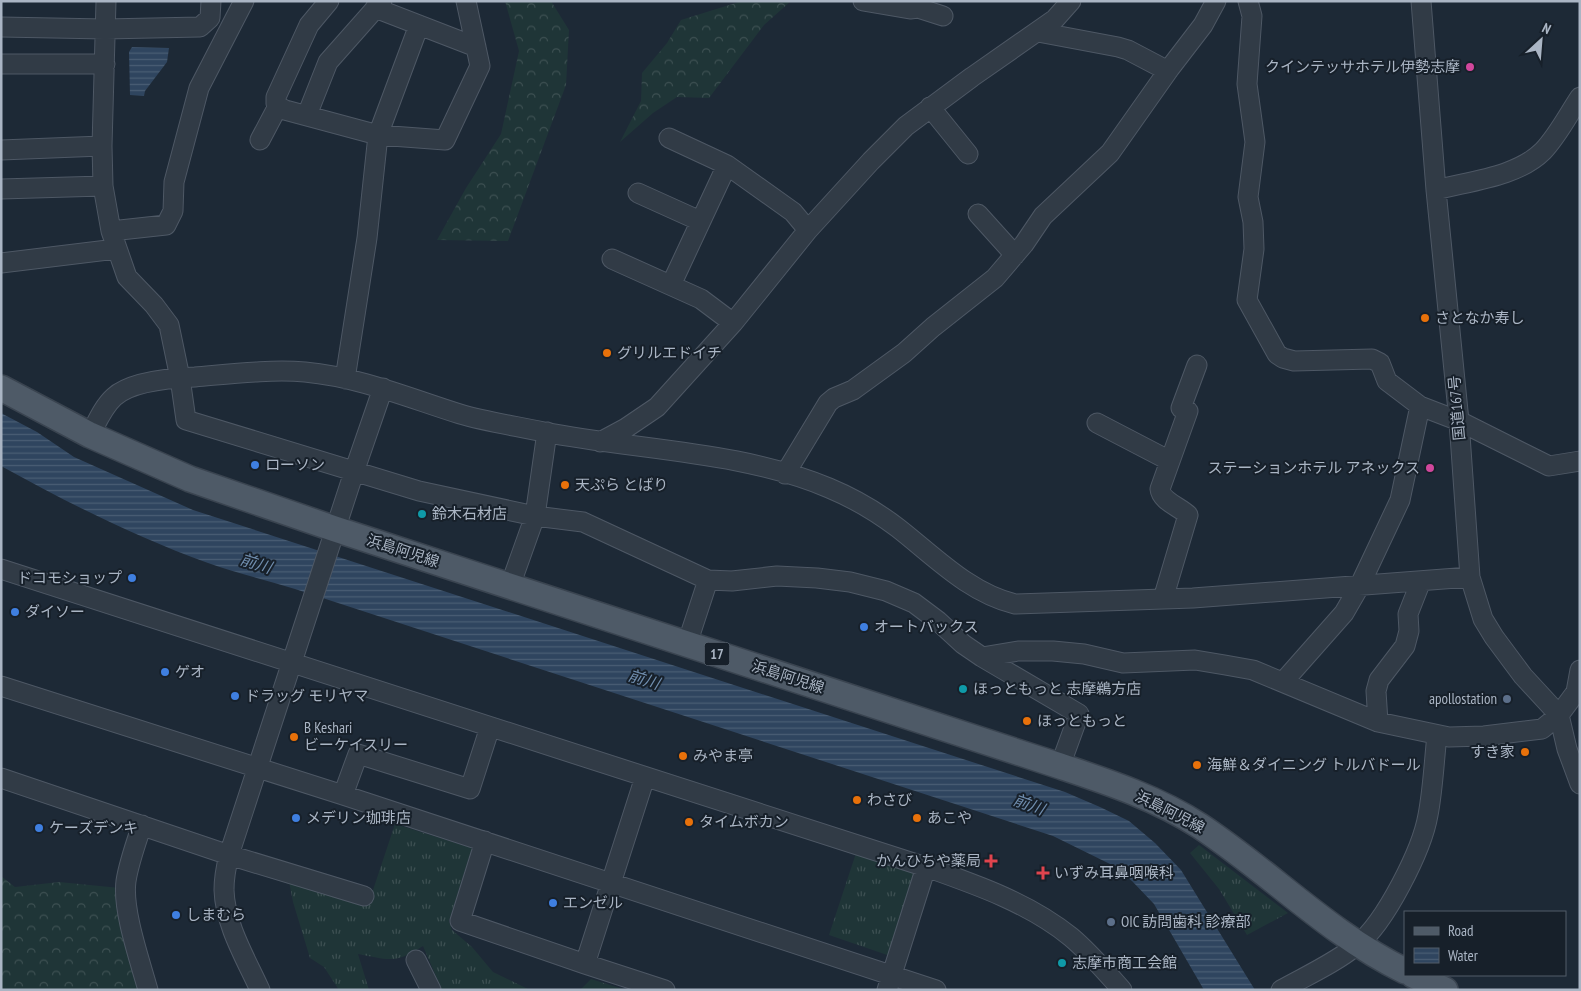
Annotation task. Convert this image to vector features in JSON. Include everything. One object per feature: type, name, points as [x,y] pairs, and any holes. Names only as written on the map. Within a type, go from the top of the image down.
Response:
[{"type":"main road","name":"浜島阿児線","points":[[1,388],[90,435],[190,479],[333,535],[510,586],[1060,766],[1148,798],[1198,824],[1358,945],[1404,970]]},
{"type":"main road","points":[[1415,976],[1445,990]]},
{"type":"street","points":[[106,1],[102,146],[103,186],[113,240],[127,277],[154,305],[169,325],[186,420],[419,491],[535,516],[583,522],[708,580],[732,581],[777,576],[817,578],[850,582],[886,591],[914,603],[938,621],[963,644],[982,657],[1079,714],[1060,766]]},
{"type":"street","points":[[1,27],[105,29],[200,27],[210,18],[211,1]]},
{"type":"street","points":[[1,263],[113,240],[166,225],[173,212],[174,182],[199,88],[244,1]]},
{"type":"street","points":[[329,1],[309,25],[276,97],[276,104],[285,110],[378,135],[445,140],[480,66],[466,1]]},
{"type":"street","points":[[864,1],[910,9],[918,5],[943,16]]},
{"type":"street","points":[[600,442],[626,428],[657,406],[733,323],[808,230],[871,160],[906,126],[930,107],[1038,32],[1055,19],[1071,1]]},
{"type":"street","points":[[785,474],[828,403],[834,398],[853,390],[904,353],[933,327],[995,278],[1043,216],[1110,154],[1203,25],[1216,1]]},
{"type":"street","points":[[1248,1],[1252,16],[1247,84],[1255,142],[1248,197],[1253,222],[1254,249],[1247,291],[1248,303],[1279,357],[1294,361],[1372,359],[1380,363],[1387,381],[1420,406],[1458,421],[1549,466],[1580,461]]},
{"type":"street","name":"国道167号","points":[[1421,1],[1470,577],[1483,619],[1494,637],[1523,676],[1559,715],[1567,749],[1580,784]]},
{"type":"street","points":[[307,115],[328,62],[378,5],[419,25],[476,47]]},
{"type":"street","points":[[345,379],[367,238],[378,135],[419,25]]},
{"type":"street","points":[[1038,32],[1118,46],[1168,71]]},
{"type":"street","points":[[1,64],[105,64]]},
{"type":"street","points":[[1436,190],[1510,172],[1522,166],[1542,151],[1554,137],[1580,97]]},
{"type":"street","points":[[260,140],[278,106]]},
{"type":"street","points":[[930,107],[968,154]]},
{"type":"street","points":[[668,138],[727,165],[793,212],[808,230]]},
{"type":"street","points":[[1,150],[102,146]]},
{"type":"street","points":[[671,286],[727,165]]},
{"type":"street","points":[[1,189],[103,186]]},
{"type":"street","points":[[638,192],[700,221]]},
{"type":"street","points":[[978,214],[1014,255]]},
{"type":"street","points":[[612,259],[701,298],[733,323]]},
{"type":"street","points":[[1163,599],[1188,516],[1160,494],[1160,489],[1188,411],[1181,408],[1197,365]]},
{"type":"street","points":[[90,435],[107,404],[115,396],[131,386],[180,378],[253,372],[305,372],[383,388],[462,414],[600,442],[724,459],[760,467],[829,488],[859,502],[895,526],[961,579],[1000,601],[1015,604],[1163,599],[1359,587],[1470,577]]},
{"type":"street","points":[[260,990],[230,923],[226,906],[224,876],[256,768],[383,388]]},
{"type":"street","points":[[1283,682],[1344,613],[1359,587],[1400,500],[1420,406]]},
{"type":"street","points":[[1097,423],[1170,461]]},
{"type":"street","points":[[510,586],[535,516],[547,432]]},
{"type":"street","points":[[1,569],[292,661],[989,889],[1034,912],[1071,937],[1100,964],[1122,990]]},
{"type":"street","points":[[687,644],[708,580]]},
{"type":"street","points":[[1378,722],[1376,691],[1379,680],[1400,656],[1408,640],[1408,614],[1422,581]]},
{"type":"street","points":[[982,657],[1018,652],[1053,651],[1084,654],[1123,663],[1194,660],[1253,670],[1378,722],[1449,737],[1484,736],[1542,729],[1559,715],[1576,692],[1580,670]]},
{"type":"street","points":[[1,686],[610,882],[890,982],[936,990]]},
{"type":"street","points":[[1559,715],[1580,715]]},
{"type":"street","points":[[343,795],[358,754],[470,789],[490,727]]},
{"type":"street","points":[[1281,990],[1358,945],[1376,927],[1419,847],[1428,816],[1437,735]]},
{"type":"street","points":[[585,964],[645,777]]},
{"type":"street","points":[[1,778],[229,855],[364,896]]},
{"type":"street","points":[[142,825],[132,856],[125,893],[133,939],[148,990]]},
{"type":"street","points":[[485,841],[460,921],[665,990]]},
{"type":"street","points":[[890,982],[926,867]]},
{"type":"street","points":[[416,960],[431,990]]},
{"type":"green space","points":[[505,1],[551,1],[569,30],[566,85],[508,241],[437,240],[466,188],[501,134],[519,51]]},
{"type":"green space","points":[[742,1],[791,1],[764,25],[709,98],[677,97],[653,113],[620,142],[641,101],[642,73],[667,43],[681,20]]},
{"type":"green space","points":[[395,824],[472,848],[449,921],[452,930],[472,947],[493,972],[530,990],[442,990],[423,946],[406,956],[392,959],[358,954],[369,990],[339,990],[324,967],[310,958],[293,902],[288,876],[369,902]]},
{"type":"green space","points":[[860,841],[926,862],[896,958],[829,935]]},
{"type":"green space","points":[[1199,845],[1288,913],[1247,935],[1219,889],[1190,853]]},
{"type":"green space","points":[[1,876],[15,887],[59,882],[120,888],[139,990],[1,990]]},
{"type":"green space","points":[[591,979],[626,990],[580,990]]},
{"type":"water","points":[[132,47],[169,48],[167,62],[145,91],[144,96],[130,95],[129,52]]},
{"type":"water","name":"前川","points":[[1,413],[37,432],[74,457],[193,510],[1065,792],[1100,807],[1129,821],[1155,843],[1181,870],[1255,990],[1204,990],[1154,904],[1132,881],[1110,864],[1053,836],[295,589],[219,567],[181,553],[103,519],[1,466]]},
{"type":"place","name":"クインテッサホテル伊勢志摩","points":[[1470,67]]},
{"type":"place","name":"さとなか寿し","points":[[1425,318]]},
{"type":"place","name":"グリルエドイチ","points":[[607,353]]},
{"type":"place","name":"ローソン","points":[[255,465]]},
{"type":"place","name":"ステーションホテル アネックス","points":[[1430,468]]},
{"type":"place","name":"天ぷら とばり","points":[[565,485]]},
{"type":"place","name":"鈴木石材店","points":[[422,514]]},
{"type":"place","name":"ドコモショップ","points":[[132,578]]},
{"type":"place","name":"ダイソー","points":[[15,612]]},
{"type":"place","name":"オートバックス","points":[[864,627]]},
{"type":"place","name":"ゲオ","points":[[165,672]]},
{"type":"place","name":"ほっともっと 志摩鵜方店","points":[[963,689]]},
{"type":"place","name":"ドラッグ モリヤマ","points":[[235,696]]},
{"type":"place","name":"apollostation","points":[[1507,699]]},
{"type":"place","name":"ほっともっと","points":[[1027,721]]},
{"type":"place","name":"B Keshari ビーケイスリー","points":[[294,737]]},
{"type":"place","name":"すき家","points":[[1525,752]]},
{"type":"place","name":"みやま亭","points":[[683,756]]},
{"type":"place","name":"海鮮＆ダイニング トルバドール","points":[[1197,765]]},
{"type":"place","name":"わさび","points":[[857,800]]},
{"type":"place","name":"メデリン珈琲店","points":[[296,818]]},
{"type":"place","name":"あこや","points":[[917,818]]},
{"type":"place","name":"タイムボカン","points":[[689,822]]},
{"type":"place","name":"ケーズデンキ","points":[[39,828]]},
{"type":"place","name":"かんひちや薬局","points":[[991,861]]},
{"type":"place","name":"いずみ耳鼻咽喉科","points":[[1043,873]]},
{"type":"place","name":"エンゼル","points":[[553,903]]},
{"type":"place","name":"しまむら","points":[[176,915]]},
{"type":"place","name":"OIC 訪問歯科 診療部","points":[[1111,922]]},
{"type":"place","name":"志摩市商工会館","points":[[1062,963]]}]
